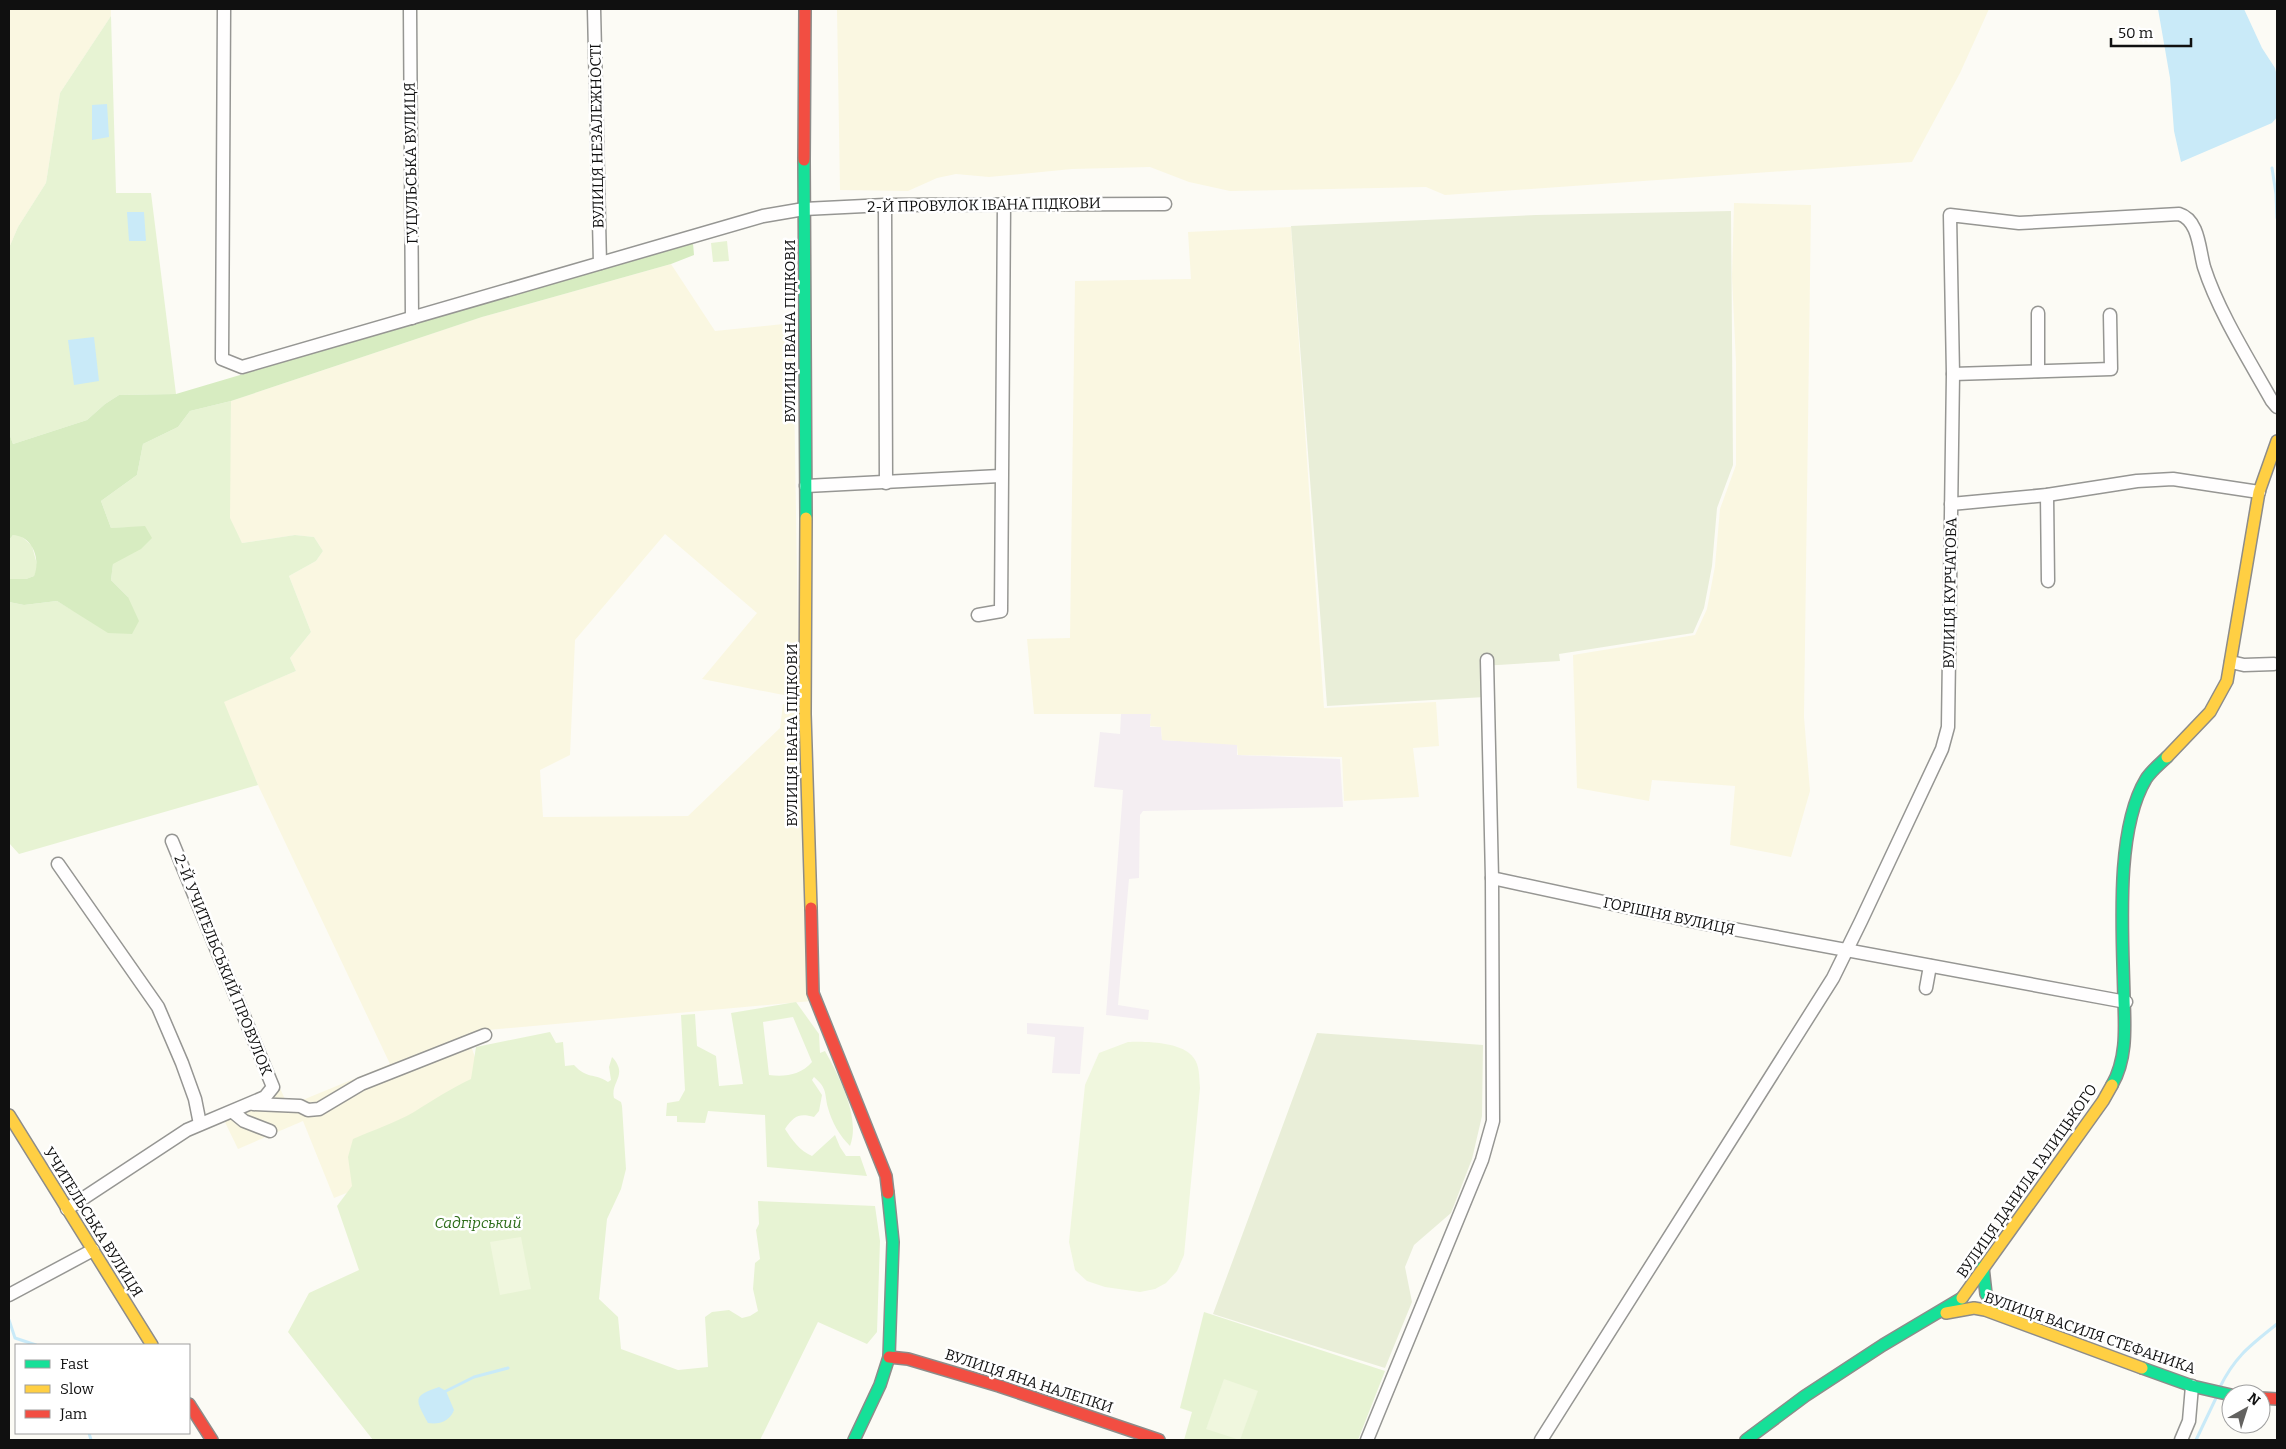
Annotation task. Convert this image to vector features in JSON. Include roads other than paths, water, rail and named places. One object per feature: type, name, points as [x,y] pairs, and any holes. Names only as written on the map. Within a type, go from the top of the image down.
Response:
[{"type":"street","name":"2-Й ПРОВУЛОК ІВАНА ПІДКОВИ","points":[[224,9],[222,359],[242,367],[763,216],[804,209],[885,205],[1165,204]]},
{"type":"street","name":"ГУЦУЛЬСЬКА ВУЛИЦЯ","points":[[410,9],[412,318]]},
{"type":"street","name":"ВУЛИЦЯ НЕЗАЛЕЖНОСТІ","points":[[594,9],[600,263]]},
{"type":"street","name":"ВУЛИЦЯ ІВАНА ПІДКОВИ","points":[[805,9],[805,714],[813,993],[886,1176],[893,1242],[889,1357],[880,1385],[854,1440]]},
{"type":"street","points":[[978,615],[1000,611],[1004,204]]},
{"type":"street","points":[[885,205],[886,483]]},
{"type":"street","name":"ВУЛИЦЯ КУРЧАТОВА","points":[[1541,1440],[1733,1138],[1832,978],[1861,922],[1938,758],[1948,727],[1952,374],[1950,214],[2019,223],[2178,214],[2185,216],[2191,222],[2204,267],[2217,298],[2277,407]]},
{"type":"street","points":[[2038,313],[2038,371]]},
{"type":"street","points":[[1952,374],[2111,369],[2110,315]]},
{"type":"street","name":"ВУЛИЦЯ ДАНИЛА ГАЛИЦЬКОГО","points":[[1746,1440],[1821,1386],[1965,1296],[1983,1267],[2103,1101],[2116,1078],[2125,1040],[2126,1002],[2122,901],[2129,822],[2147,778],[2210,712],[2227,681],[2259,492],[2277,441]]},
{"type":"street","points":[[806,486],[1000,476]]},
{"type":"street","points":[[1951,504],[2047,495],[2137,481],[2174,479],[2259,492]]},
{"type":"street","points":[[2047,495],[2048,581]]},
{"type":"street","points":[[1366,1440],[1482,1160],[1493,1121],[1492,878],[1487,660]]},
{"type":"street","points":[[2231,662],[2244,665],[2274,664]]},
{"type":"street","name":"2-Й УЧИТЕЛЬСЬКИЙ ПРОВУЛОК","points":[[68,1209],[180,1134],[265,1097],[273,1087],[172,841]]},
{"type":"street","points":[[58,864],[158,1008],[195,1099],[200,1124]]},
{"type":"street","name":"ГОРІШНЯ ВУЛИЦЯ","points":[[1492,878],[1701,923],[2126,1002]]},
{"type":"street","points":[[1926,988],[1930,966]]},
{"type":"street","points":[[250,1104],[300,1106],[308,1110],[319,1109],[361,1084],[485,1035]]},
{"type":"street","points":[[233,1112],[250,1124],[270,1131]]},
{"type":"street","name":"УЧИТЕЛЬСЬКА ВУЛИЦЯ","points":[[9,1115],[151,1344]]},
{"type":"street","points":[[9,1295],[92,1250]]},
{"type":"street","points":[[1983,1267],[1983,1288],[1986,1297],[2003,1316]]},
{"type":"street","name":"ВУЛИЦЯ ВАСИЛЯ СТЕФАНИКА","points":[[1938,1314],[1974,1308],[2003,1316],[2196,1387],[2221,1393]]},
{"type":"street","name":"ВУЛИЦЯ ЯНА НАЛЕПКИ","points":[[889,1357],[908,1359],[999,1386],[1159,1440]]},
{"type":"street","points":[[2181,1440],[2189,1421],[2196,1387]]},
{"type":"street","points":[[190,1406],[212,1440]]},
{"type":"water","points":[[2158,9],[2244,9],[2262,48],[2275,68],[2277,76],[2277,117],[2272,123],[2181,162],[2174,131],[2170,78]]},
{"type":"water","points":[[107,104],[109,137],[92,140],[92,105]]},
{"type":"water","points":[[127,212],[144,212],[146,241],[129,241]]},
{"type":"water","points":[[94,337],[99,381],[74,385],[68,340]]},
{"type":"water","points":[[439,1387],[446,1391],[454,1410],[450,1417],[444,1421],[428,1423],[418,1400],[424,1393]]},
{"type":"waterway","points":[[2272,168],[2277,218]]},
{"type":"waterway","points":[[9,1320],[15,1338],[33,1344]]},
{"type":"waterway","points":[[2220,1387],[2238,1359],[2251,1345],[2277,1324]]},
{"type":"waterway","points":[[446,1391],[474,1377],[508,1368]]},
{"type":"waterway","points":[[2196,1440],[2216,1398]]},
{"type":"waterway","points":[[89,1434],[91,1440]]},
{"type":"park label","name":"Садгірський","points":[[478,1223]]}]
